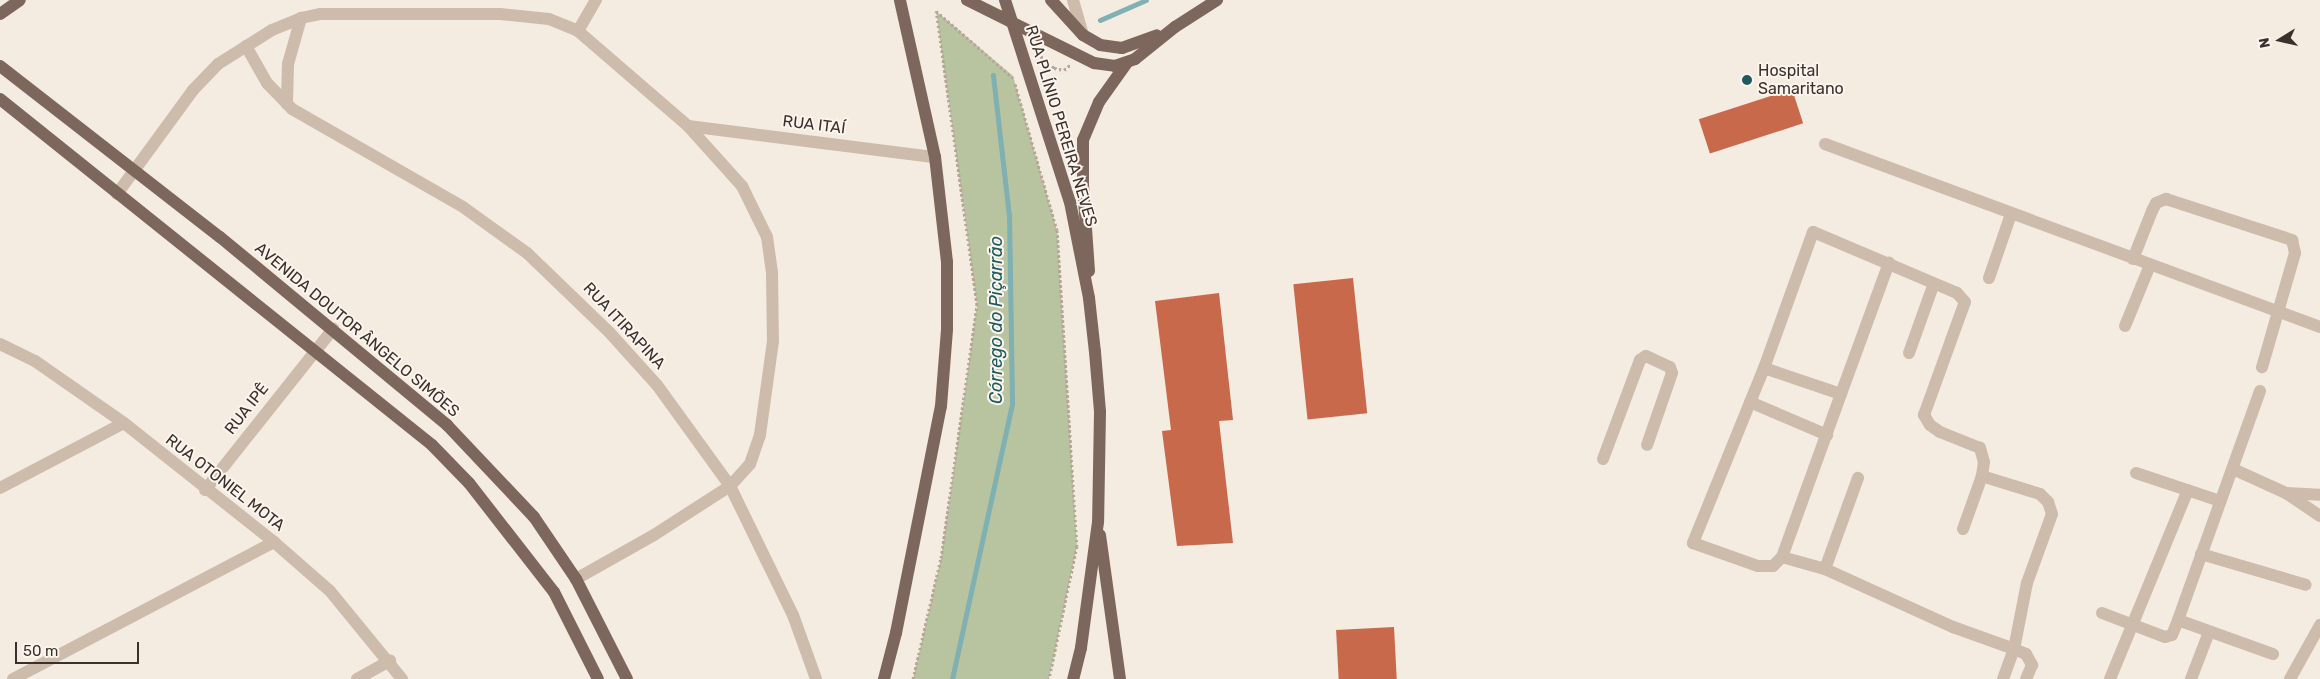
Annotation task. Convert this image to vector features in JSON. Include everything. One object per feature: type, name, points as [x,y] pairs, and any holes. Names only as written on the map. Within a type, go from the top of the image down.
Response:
[{"type":"main road","points":[[0,14],[20,0]]},
{"type":"main road","points":[[884,679],[896,632],[941,406],[947,329],[948,262],[935,157],[900,0]]},
{"type":"main road","points":[[967,0],[1077,55],[1104,66],[1126,64]]},
{"type":"main road","name":"RUA PLÍNIO PEREIRA NEVES","points":[[1004,0],[1070,202],[1089,298],[1100,412],[1098,522],[1081,648],[1073,679]]},
{"type":"main road","points":[[1051,0],[1082,35],[1100,45],[1122,48],[1136,45],[1175,27]]},
{"type":"main road","points":[[1089,298],[1083,140],[1099,102],[1126,64],[1175,27],[1216,0]]},
{"type":"main road","name":"AVENIDA DOUTOR ÂNGELO SIMÕES","points":[[0,66],[333,328],[447,425],[483,460],[534,517],[576,579],[627,679]]},
{"type":"main road","points":[[0,99],[117,194],[316,350],[432,445],[468,483],[554,592],[598,679]]},
{"type":"main road","points":[[1098,522],[1120,679]]},
{"type":"street","points":[[578,32],[596,0]]},
{"type":"street","points":[[1072,0],[1082,35]]},
{"type":"street","points":[[117,194],[194,90],[218,64],[246,46],[301,18],[320,14],[500,14],[549,19],[578,32],[688,126],[742,186],[756,208],[767,236],[772,273],[772,341],[760,435],[750,464],[730,486],[654,536],[576,579]]},
{"type":"street","points":[[287,104],[288,64],[301,18]]},
{"type":"street","name":"RUA ITIRAPINA","points":[[246,46],[267,84],[287,104],[313,123],[464,207],[527,253],[572,293],[657,385],[730,486],[792,615],[816,679]]},
{"type":"street","name":"RUA ITAÍ","points":[[688,126],[935,157]]},
{"type":"street","points":[[1825,144],[2320,327]]},
{"type":"street","points":[[2133,259],[2156,203],[2166,199],[2284,235],[2292,240],[2295,253],[2262,366]]},
{"type":"street","points":[[1988,278],[2012,214]]},
{"type":"street","points":[[1890,263],[1782,557],[1773,566],[1758,566],[1693,543],[1764,368],[1813,232],[1890,263],[1934,283],[1957,294],[1965,302],[1924,414],[1930,425],[1940,432],[1980,448],[1984,462],[1982,476],[1963,530]]},
{"type":"street","points":[[2125,326],[2150,265]]},
{"type":"street","points":[[1909,353],[1934,283]]},
{"type":"street","name":"RUA IPÊ","points":[[205,490],[333,328]]},
{"type":"street","name":"RUA OTONIEL MOTA","points":[[0,344],[35,361],[124,423],[205,490],[274,542],[330,591],[390,661],[402,679]]},
{"type":"street","points":[[1603,459],[1640,360],[1646,356],[1672,370],[1647,445]]},
{"type":"street","points":[[1764,368],[1841,394]]},
{"type":"street","points":[[2102,613],[2132,627],[2165,638],[2172,635],[2260,391]]},
{"type":"street","points":[[1750,402],[1827,435]]},
{"type":"street","points":[[0,488],[124,423]]},
{"type":"street","points":[[2232,469],[2286,493],[2320,516]]},
{"type":"street","points":[[2136,473],[2220,501]]},
{"type":"street","points":[[1982,476],[2040,494],[2048,502],[2052,514],[2027,584],[2014,649],[2003,679]]},
{"type":"street","points":[[1826,569],[1858,478]]},
{"type":"street","points":[[2110,679],[2188,490]]},
{"type":"street","points":[[2286,493],[2320,495]]},
{"type":"street","points":[[12,679],[274,542]]},
{"type":"street","points":[[2201,554],[2306,585]]},
{"type":"street","points":[[1782,557],[1826,569],[1953,627],[2026,654],[2032,665],[2026,679]]},
{"type":"street","points":[[2178,620],[2273,654]]},
{"type":"street","points":[[2290,679],[2320,625]]},
{"type":"street","points":[[2191,679],[2209,632]]},
{"type":"street","points":[[357,679],[390,661]]},
{"type":"path","points":[[914,679],[941,558],[977,305],[936,11],[1013,76],[1057,230],[1077,546],[1049,679]]},
{"type":"path","points":[[1024,58],[1036,53],[1054,68],[1064,70],[1077,55]]},
{"type":"path","points":[[1080,564],[1083,535]]},
{"type":"green space","points":[[936,11],[1013,76],[1057,230],[1077,546],[1049,679],[913,679],[941,558],[977,305]]},
{"type":"building","points":[[1792,89],[1803,123],[1710,154],[1699,119]]},
{"type":"building","points":[[1353,278],[1367,413],[1308,420],[1293,284]]},
{"type":"building","points":[[1219,293],[1233,420],[1219,421],[1233,543],[1177,546],[1162,431],[1171,430],[1155,301]]},
{"type":"building","points":[[1394,627],[1397,679],[1339,679],[1336,630]]},
{"type":"waterway","name":"Córrego do Piçarrão","points":[[1100,20],[1146,0]]},
{"type":"waterway","name":"Córrego do Piçarrão","points":[[952,679],[1012,403],[1009,216],[993,75]]},
{"type":"place","name":"Hospital Samaritano","points":[[1747,80]]}]
